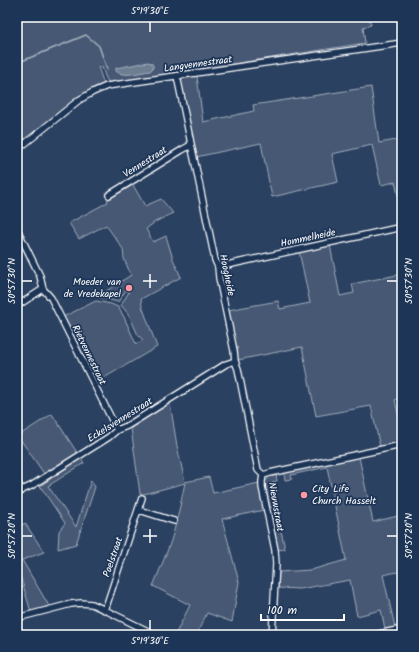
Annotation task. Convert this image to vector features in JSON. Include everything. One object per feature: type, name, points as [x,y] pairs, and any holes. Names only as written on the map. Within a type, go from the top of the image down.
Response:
[{"type":"street","name":"Langvennestraat","points":[[17,150],[79,100],[107,86],[402,43]]},
{"type":"street","name":"Hoogheide","points":[[176,76],[215,260],[218,267],[235,361],[238,368],[258,470],[263,475]]},
{"type":"street","name":"Vennestraat","points":[[108,195],[191,145]]},
{"type":"street","name":"Hommelheide","points":[[218,267],[402,228]]},
{"type":"street","name":"Rietvennestraat","points":[[17,229],[40,276],[43,289],[51,298],[117,430]]},
{"type":"street","points":[[17,306],[43,289]]},
{"type":"street","name":"Eckelsvennestraat","points":[[17,495],[22,490],[31,486],[109,437],[117,430],[127,426],[226,364],[235,361]]},
{"type":"street","name":"Nieuwstraat","points":[[272,635],[276,564],[275,550],[262,487],[263,475],[402,445]]},
{"type":"street","points":[[17,482],[22,490]]},
{"type":"street","name":"Poelstraat","points":[[105,610],[142,498]]},
{"type":"street","points":[[139,510],[174,521]]},
{"type":"street","points":[[17,618],[71,604],[92,604],[147,633],[156,635]]},
{"type":"street","points":[[374,635],[402,629]]},
{"type":"shaded area","points":[[17,17],[369,17],[371,25],[363,27],[365,43],[177,73],[108,82],[102,67],[98,67],[104,84],[95,87],[82,95],[17,146]]},
{"type":"shaded area","points":[[148,62],[153,65],[153,68],[150,71],[123,74],[116,71],[116,68]]},
{"type":"shaded area","points":[[197,76],[203,122],[254,111],[253,105],[371,87],[379,143],[402,139],[402,212],[395,182],[381,185],[372,145],[332,154],[338,182],[272,197],[261,143],[196,157],[180,81],[183,78]]},
{"type":"shaded area","points":[[133,185],[145,206],[161,199],[173,213],[155,222],[146,229],[153,242],[166,236],[173,259],[181,277],[141,299],[142,306],[157,347],[97,382],[63,317],[96,301],[111,304],[118,307],[136,344],[143,340],[138,335],[129,315],[121,305],[129,292],[126,290],[118,302],[97,297],[131,275],[124,259],[123,249],[106,225],[79,239],[69,223],[108,202],[107,200]]},
{"type":"shaded area","points":[[330,245],[340,296],[354,293],[352,284],[402,274],[402,398],[395,400],[402,432],[402,442],[380,447],[371,406],[316,416],[302,347],[238,360],[228,310],[278,301],[280,309],[310,303],[299,251]]},
{"type":"shaded area","points":[[170,403],[185,482],[209,477],[213,493],[259,483],[264,510],[222,519],[239,582],[232,622],[207,613],[196,635],[175,635],[190,605],[153,586],[171,541],[185,483],[140,494],[131,428]]},
{"type":"shaded area","points":[[52,414],[78,454],[45,475],[18,436]]},
{"type":"shaded area","points":[[359,457],[373,522],[402,515],[402,571],[383,575],[395,627],[385,629],[381,610],[357,616],[350,580],[300,589],[278,588],[279,572],[311,570],[346,560],[327,467],[291,475],[292,479],[285,480],[284,473]]},
{"type":"shaded area","points":[[81,458],[84,463],[48,486],[76,527],[91,480],[95,487],[76,544],[58,549],[59,531],[65,523],[40,486]]},
{"type":"shaded area","points":[[276,474],[277,481],[272,483],[276,507],[270,507],[264,483],[270,476]]},
{"type":"shaded area","points":[[277,512],[285,549],[278,550],[271,514]]},
{"type":"shaded area","points":[[25,523],[44,552],[22,560],[49,606],[31,612],[17,568],[17,528]]},
{"type":"waterway","points":[[17,63],[86,35],[99,46],[107,69]]},
{"type":"place","name":"Moeder van de Vredekapel","points":[[129,288]]},
{"type":"place","name":"City Life Church Hasselt","points":[[304,495]]}]
